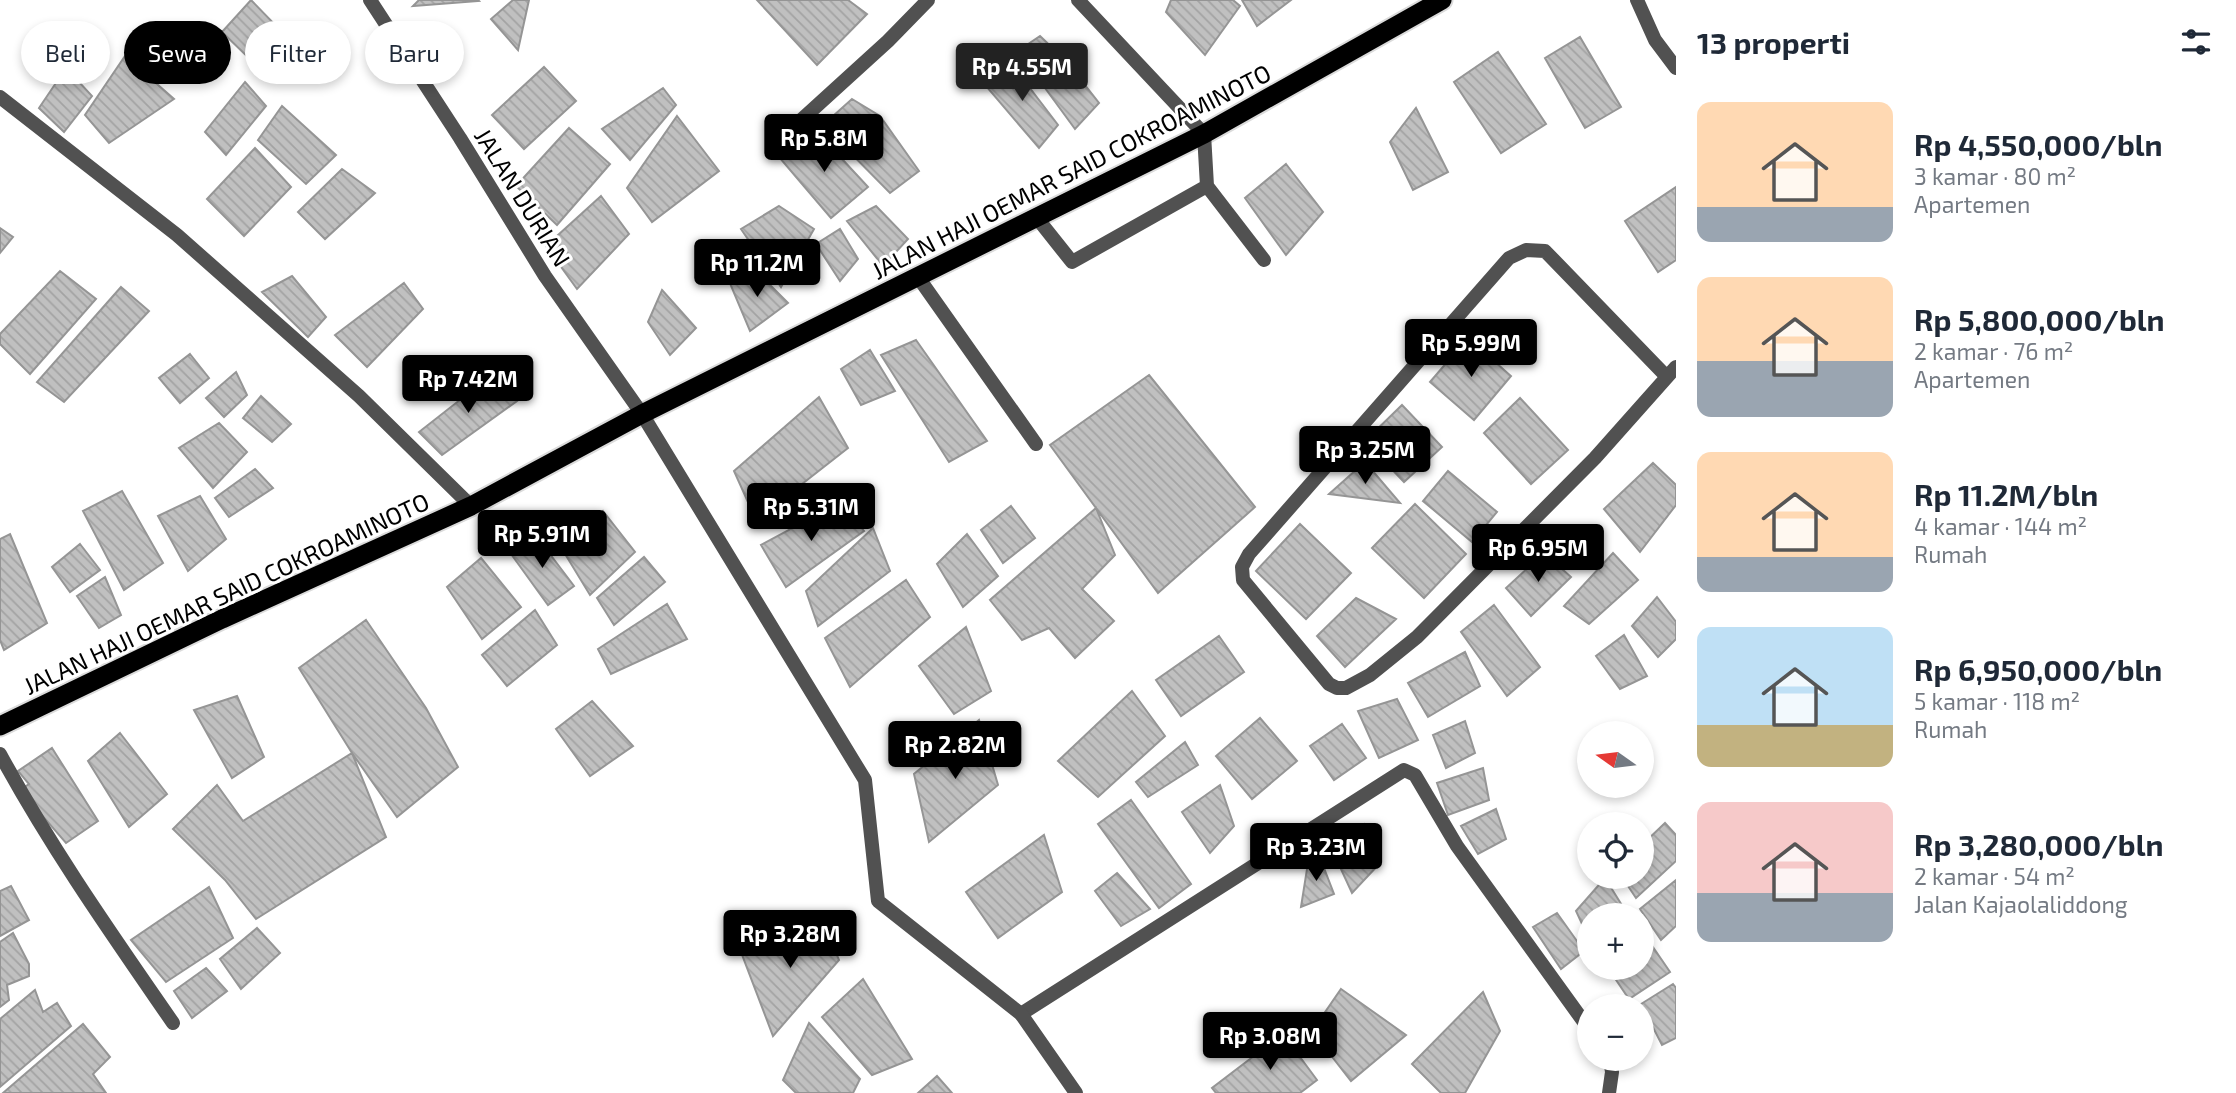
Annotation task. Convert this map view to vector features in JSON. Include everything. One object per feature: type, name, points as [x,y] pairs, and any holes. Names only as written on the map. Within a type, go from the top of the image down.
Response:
[{"type":"highway","name":"JALAN HAJI OEMAR SAID COKROAMINOTO","points":[[0,726],[222,619],[471,506],[642,414],[1204,134],[1442,0]]},
{"type":"street","name":"JALAN DURIAN","points":[[370,0],[460,138],[545,276],[642,414],[865,780],[878,901],[1021,1014],[1076,1093]]},
{"type":"street","points":[[799,121],[888,41],[928,0]]},
{"type":"street","points":[[1078,0],[1204,134],[1207,186],[1264,260]]},
{"type":"street","points":[[1637,0],[1655,40],[1676,68]]},
{"type":"street","points":[[0,97],[177,235],[359,396],[471,506]]},
{"type":"street","points":[[1037,218],[1072,262],[1207,186]]},
{"type":"street","points":[[1526,250],[1545,251],[1671,372],[1595,458],[1417,637],[1370,676],[1346,688],[1329,684],[1243,580],[1242,567],[1249,554],[1509,258],[1526,250]]},
{"type":"street","points":[[918,276],[1036,443]]},
{"type":"street","points":[[0,754],[17,787],[94,908],[173,1023]]},
{"type":"street","points":[[1021,1014],[1404,770],[1415,775],[1457,846],[1577,1012]]},
{"type":"street","points":[[1609,1093],[1612,1071]]},
{"type":"building","points":[[251,0],[271,21],[245,21],[245,54],[231,41],[231,22]]},
{"type":"building","points":[[419,0],[478,0],[479,1],[413,6]]},
{"type":"building","points":[[513,0],[529,0],[518,50],[491,19]]},
{"type":"building","points":[[757,0],[848,0],[867,14],[817,65]]},
{"type":"building","points":[[1171,0],[1233,0],[1240,6],[1205,55],[1166,12]]},
{"type":"building","points":[[1242,0],[1291,0],[1257,26]]},
{"type":"building","points":[[1040,36],[1066,61],[1099,103],[1075,129],[1018,51]]},
{"type":"building","points":[[1580,37],[1621,107],[1585,128],[1545,58]]},
{"type":"building","points":[[1498,52],[1546,124],[1501,153],[1454,82]]},
{"type":"building","points":[[124,57],[124,84],[157,84],[174,99],[109,143],[85,115],[106,84],[110,84],[110,78]]},
{"type":"building","points":[[1007,58],[1058,125],[1039,148],[986,86]]},
{"type":"building","points":[[544,67],[576,101],[524,149],[492,115]]},
{"type":"building","points":[[245,82],[266,106],[226,155],[205,132]]},
{"type":"building","points":[[55,84],[81,84],[92,96],[64,132],[39,108]]},
{"type":"building","points":[[663,88],[676,105],[630,160],[602,129]]},
{"type":"building","points":[[852,99],[880,116],[919,171],[890,193],[823,125]]},
{"type":"building","points":[[282,106],[336,155],[306,184],[258,140]]},
{"type":"building","points":[[1416,108],[1448,172],[1413,190],[1390,142]]},
{"type":"building","points":[[677,116],[719,171],[652,222],[627,188]]},
{"type":"building","points":[[569,128],[610,164],[557,225],[516,186]]},
{"type":"building","points":[[817,132],[868,187],[831,218],[779,157]]},
{"type":"building","points":[[255,148],[291,187],[244,236],[207,199]]},
{"type":"building","points":[[1286,164],[1323,212],[1286,255],[1245,198]]},
{"type":"building","points":[[342,169],[375,193],[325,239],[298,212]]},
{"type":"building","points":[[1676,187],[1676,260],[1658,272],[1625,221]]},
{"type":"building","points":[[601,196],[629,234],[577,289],[546,246]]},
{"type":"building","points":[[779,206],[814,229],[781,287],[741,229]]},
{"type":"building","points":[[876,206],[908,239],[883,266],[847,221]]},
{"type":"building","points":[[0,228],[13,237],[0,253]]},
{"type":"building","points":[[840,229],[858,259],[840,281],[816,244]]},
{"type":"building","points":[[60,271],[96,299],[30,374],[0,344],[0,334]]},
{"type":"building","points":[[759,274],[788,303],[750,331],[729,281]]},
{"type":"building","points":[[292,276],[326,317],[308,337],[262,292]]},
{"type":"building","points":[[404,283],[423,309],[367,367],[335,335]]},
{"type":"building","points":[[121,287],[149,311],[64,402],[37,382]]},
{"type":"building","points":[[662,290],[696,328],[670,355],[648,322]]},
{"type":"building","points":[[1468,338],[1511,376],[1474,420],[1430,382]]},
{"type":"building","points":[[916,340],[987,441],[949,462],[881,355]]},
{"type":"building","points":[[870,350],[895,391],[861,405],[841,369]]},
{"type":"building","points":[[190,354],[209,378],[180,403],[159,378]]},
{"type":"building","points":[[236,372],[247,395],[224,417],[206,398]]},
{"type":"building","points":[[493,374],[517,401],[442,455],[419,432]]},
{"type":"building","points":[[1149,375],[1255,507],[1158,593],[1050,445]]},
{"type":"building","points":[[261,396],[291,424],[272,442],[243,418]]},
{"type":"building","points":[[819,397],[848,448],[756,520],[734,471]]},
{"type":"building","points":[[1520,398],[1568,450],[1531,484],[1484,433]]},
{"type":"building","points":[[1402,405],[1442,447],[1404,482],[1365,441]]},
{"type":"building","points":[[219,423],[247,452],[213,488],[179,448]]},
{"type":"building","points":[[1365,462],[1400,503],[1329,494]]},
{"type":"building","points":[[1653,463],[1676,485],[1676,505],[1640,552],[1604,509]]},
{"type":"building","points":[[255,469],[273,488],[229,517],[215,498]]},
{"type":"building","points":[[1448,471],[1497,512],[1472,542],[1423,501]]},
{"type":"building","points":[[122,491],[163,563],[124,590],[83,511]]},
{"type":"building","points":[[200,496],[226,539],[188,571],[158,516]]},
{"type":"building","points":[[841,502],[864,531],[786,587],[761,545]]},
{"type":"building","points":[[1415,504],[1466,554],[1424,598],[1372,548]]},
{"type":"building","points":[[1011,506],[1035,538],[1003,563],[981,530]]},
{"type":"building","points":[[1096,508],[1115,555],[1082,589],[1114,621],[1075,658],[1049,628],[1022,640],[990,600]]},
{"type":"building","points":[[603,511],[635,552],[590,595],[562,549]]},
{"type":"building","points":[[1300,524],[1351,573],[1306,619],[1256,571]]},
{"type":"building","points":[[873,528],[890,571],[818,626],[806,591]]},
{"type":"building","points":[[534,533],[574,586],[548,605],[511,554]]},
{"type":"building","points":[[10,534],[47,623],[4,650],[0,640],[0,539]]},
{"type":"building","points":[[967,534],[998,576],[963,607],[937,564]]},
{"type":"building","points":[[80,544],[100,570],[70,592],[52,567]]},
{"type":"building","points":[[1544,553],[1571,577],[1531,616],[1506,588]]},
{"type":"building","points":[[1613,553],[1638,580],[1589,624],[1564,606]]},
{"type":"building","points":[[644,557],[665,582],[614,625],[597,598]]},
{"type":"building","points":[[481,558],[521,607],[482,639],[447,587]]},
{"type":"building","points":[[105,577],[121,615],[99,628],[77,596]]},
{"type":"building","points":[[906,580],[930,617],[850,687],[825,638]]},
{"type":"building","points":[[1657,597],[1676,622],[1676,639],[1658,657],[1632,626]]},
{"type":"building","points":[[1356,598],[1396,619],[1345,667],[1317,636]]},
{"type":"building","points":[[667,604],[687,639],[611,674],[598,649]]},
{"type":"building","points":[[1494,605],[1540,667],[1507,696],[1461,632]]},
{"type":"building","points":[[535,610],[557,645],[507,686],[482,655]]},
{"type":"building","points":[[366,620],[426,708],[458,767],[397,817],[352,753],[299,668]]},
{"type":"building","points":[[966,627],[991,691],[954,714],[919,666]]},
{"type":"building","points":[[1624,635],[1647,676],[1620,689],[1596,656]]},
{"type":"building","points":[[1219,636],[1244,672],[1181,716],[1156,680]]},
{"type":"building","points":[[1465,652],[1480,686],[1428,717],[1408,683]]},
{"type":"building","points":[[1132,691],[1165,736],[1098,797],[1058,761]]},
{"type":"building","points":[[237,696],[264,757],[232,778],[194,710]]},
{"type":"building","points":[[1397,699],[1418,740],[1379,758],[1358,711]]},
{"type":"building","points":[[592,701],[633,746],[590,776],[556,729]]},
{"type":"building","points":[[1260,718],[1297,761],[1252,799],[1216,756]]},
{"type":"building","points":[[979,720],[998,785],[929,842],[914,774]]},
{"type":"building","points":[[1465,721],[1475,753],[1446,768],[1433,735]]},
{"type":"building","points":[[1342,724],[1366,758],[1334,780],[1310,746]]},
{"type":"building","points":[[120,733],[167,794],[129,827],[88,761]]},
{"type":"building","points":[[1185,742],[1198,765],[1148,797],[1136,782]]},
{"type":"building","points":[[52,748],[98,821],[66,843],[20,790],[29,784],[18,771]]},
{"type":"building","points":[[352,753],[386,837],[256,919],[225,880],[173,829],[217,785],[243,821]]},
{"type":"building","points":[[1483,768],[1489,800],[1448,815],[1437,783]]},
{"type":"building","points":[[1220,785],[1234,826],[1210,853],[1182,812]]},
{"type":"building","points":[[1131,800],[1191,884],[1159,908],[1098,824]]},
{"type":"building","points":[[1496,809],[1506,839],[1478,854],[1461,826]]},
{"type":"building","points":[[1665,823],[1676,835],[1676,861],[1654,881],[1654,834]]},
{"type":"building","points":[[1364,824],[1381,862],[1352,893],[1328,841]]},
{"type":"building","points":[[1044,835],[1062,892],[998,938],[966,892]]},
{"type":"building","points":[[1317,850],[1334,894],[1301,907],[1307,869]]},
{"type":"building","points":[[1117,873],[1150,909],[1121,926],[1095,891]]},
{"type":"building","points":[[1676,880],[1676,926],[1661,940],[1654,930],[1654,903],[1647,903]]},
{"type":"building","points":[[11,886],[29,920],[0,936],[0,891]]},
{"type":"building","points":[[209,887],[233,938],[166,982],[131,940]]},
{"type":"building","points":[[1595,889],[1612,889],[1621,903],[1583,903]]},
{"type":"building","points":[[1630,889],[1646,889],[1636,898]]},
{"type":"building","points":[[1557,913],[1577,941],[1577,956],[1561,969],[1533,927]]},
{"type":"building","points":[[822,919],[839,960],[773,1036],[741,952]]},
{"type":"building","points":[[257,928],[280,953],[241,989],[220,959]]},
{"type":"building","points":[[13,933],[29,964],[29,976],[7,985],[9,1000],[0,1007],[0,942]]},
{"type":"building","points":[[1654,949],[1670,972],[1637,994],[1626,994],[1616,980],[1654,980]]},
{"type":"building","points":[[206,968],[227,991],[192,1018],[174,991]]},
{"type":"building","points":[[863,979],[912,1059],[872,1075],[822,1017]]},
{"type":"building","points":[[1673,984],[1676,988],[1676,1038],[1662,1045],[1654,1029],[1654,996]]},
{"type":"building","points":[[1341,989],[1406,1035],[1351,1081],[1312,1031]]},
{"type":"building","points":[[35,990],[43,1012],[57,1003],[71,1026],[0,1087],[0,1019]]},
{"type":"building","points":[[1483,992],[1500,1031],[1465,1093],[1441,1093],[1412,1064]]},
{"type":"building","points":[[809,1023],[860,1079],[853,1093],[796,1093],[783,1080]]},
{"type":"building","points":[[83,1024],[110,1057],[93,1074],[106,1093],[3,1093]]},
{"type":"building","points":[[1283,1034],[1317,1080],[1300,1093],[1216,1093],[1212,1088]]},
{"type":"building","points":[[937,1076],[952,1093],[918,1093]]}]
